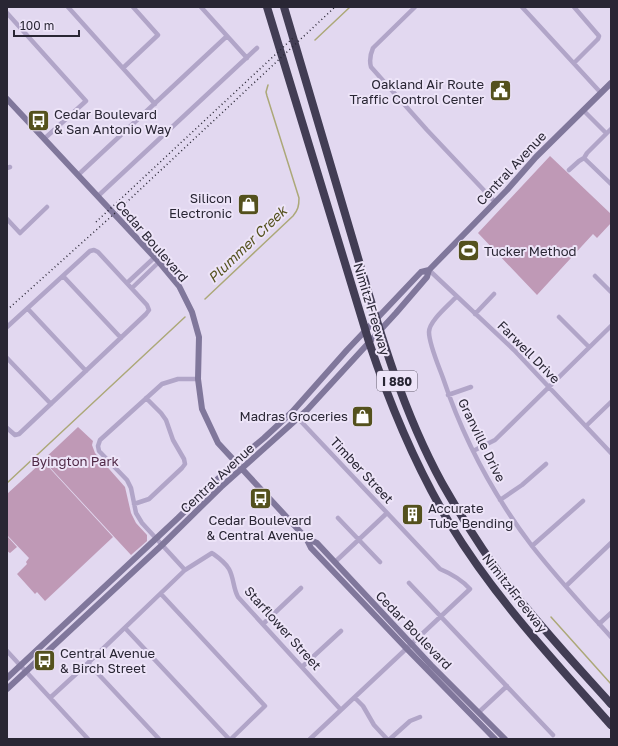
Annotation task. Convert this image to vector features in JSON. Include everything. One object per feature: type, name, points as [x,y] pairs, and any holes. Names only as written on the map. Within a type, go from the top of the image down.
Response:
[{"type":"highway","points":[[262,7],[284,62]]},
{"type":"highway","name":"Nimitz Freeway","points":[[267,7],[380,375],[409,445],[450,524],[498,594],[611,725]]},
{"type":"highway","name":"Nimitz Freeway","points":[[284,7],[380,332],[408,410],[424,447],[462,518],[485,554],[533,617],[611,704]]},
{"type":"main road","name":"Central Avenue","points":[[7,678],[178,518],[235,462],[292,412],[347,350],[421,272],[428,270],[495,202],[522,172],[611,83]]},
{"type":"main road","name":"Cedar Boulevard","points":[[7,100],[98,196],[179,286],[192,312],[199,337],[198,379],[202,410],[218,443],[306,538],[311,548],[495,739]]},
{"type":"main road","name":"Central Avenue","points":[[7,689],[162,545],[241,469],[307,410],[354,357],[396,313],[427,277],[428,270]]},
{"type":"main road","name":"Cedar Boulevard","points":[[306,538],[317,543],[412,644],[505,739]]},
{"type":"street","points":[[68,7],[155,104]]},
{"type":"street","points":[[123,68],[158,35],[133,7]]},
{"type":"street","points":[[415,7],[373,48],[369,60],[371,67],[427,130],[495,202]]},
{"type":"street","points":[[522,7],[601,93]]},
{"type":"street","points":[[574,7],[599,36],[598,40],[574,63]]},
{"type":"street","points":[[203,8],[247,58]]},
{"type":"street","points":[[7,13],[86,101],[44,138]]},
{"type":"street","points":[[78,175],[227,36]]},
{"type":"street","points":[[98,196],[257,48]]},
{"type":"street","points":[[583,110],[606,133]]},
{"type":"street","points":[[569,170],[579,160],[584,158],[587,153],[611,129]]},
{"type":"street","points":[[584,158],[611,184]]},
{"type":"street","points":[[7,219],[20,233],[47,208]]},
{"type":"street","points":[[7,328],[90,251],[94,250],[98,252],[132,288],[147,305],[149,310],[122,338],[19,434],[15,435],[7,428]]},
{"type":"street","points":[[127,283],[157,260]]},
{"type":"street","points":[[132,288],[157,260]]},
{"type":"street","name":"Farwell Drive","points":[[428,270],[514,350],[611,452]]},
{"type":"street","points":[[63,276],[122,338]]},
{"type":"street","points":[[596,276],[611,292]]},
{"type":"street","points":[[475,314],[494,294]]},
{"type":"street","name":"Granville Drive","points":[[456,297],[434,320],[429,331],[431,342],[448,394],[473,451],[500,500],[532,546],[611,637]]},
{"type":"street","points":[[28,308],[86,371]]},
{"type":"street","points":[[559,317],[589,347]]},
{"type":"street","points":[[473,451],[495,440],[611,326]]},
{"type":"street","points":[[7,358],[50,404]]},
{"type":"street","points":[[51,697],[185,570],[142,523],[136,513],[131,488],[127,480],[99,451],[98,446],[100,440],[162,384],[178,379],[198,379]]},
{"type":"street","points":[[448,394],[471,387]]},
{"type":"street","points":[[134,504],[149,499],[185,464],[184,459],[173,440],[166,420],[146,398]]},
{"type":"street","points":[[586,426],[611,402]]},
{"type":"street","name":"Timber Street","points":[[292,412],[440,569],[452,574],[470,589],[441,616]]},
{"type":"street","points":[[500,500],[522,485],[546,464]]},
{"type":"street","points":[[532,546],[583,501]]},
{"type":"street","points":[[335,562],[387,513]]},
{"type":"street","points":[[338,518],[380,562]]},
{"type":"street","points":[[566,586],[611,543]]},
{"type":"street","name":"Starflower Street","points":[[185,570],[212,553],[221,559],[229,569],[234,590],[238,597],[303,666],[341,710]]},
{"type":"street","points":[[409,583],[553,735]]},
{"type":"street","points":[[263,624],[301,588]]},
{"type":"street","points":[[125,628],[230,739],[264,706],[161,594]]},
{"type":"street","points":[[599,624],[611,613]]},
{"type":"street","points":[[310,739],[441,616]]},
{"type":"street","points":[[303,666],[341,630]]},
{"type":"street","points":[[7,651],[51,697],[88,739]]},
{"type":"street","points":[[88,663],[159,739]]},
{"type":"street","points":[[479,712],[507,686]]},
{"type":"street","points":[[355,698],[363,706],[374,725],[389,739],[410,721],[420,717]]},
{"type":"green space","points":[[550,156],[611,214],[611,223],[597,238],[593,234],[537,295],[478,233]]},
{"type":"green space","name":"Byington Park","points":[[78,427],[93,441],[92,445],[95,453],[125,487],[131,513],[136,523],[147,535],[147,541],[131,555],[43,460]]},
{"type":"green space","points":[[43,461],[113,537],[45,601],[37,592],[35,594],[17,574],[27,564],[26,562],[29,558],[7,535],[7,494]]},
{"type":"green space","points":[[7,536],[17,547],[10,553],[7,551]]},
{"type":"waterway","name":"Plummer Creek","points":[[315,40],[350,7]]},
{"type":"waterway","name":"Plummer Creek","points":[[205,299],[293,216],[298,208],[299,198],[266,92],[268,85]]},
{"type":"waterway","name":"Plummer Creek","points":[[7,483],[185,317]]},
{"type":"waterway","points":[[551,617],[611,684]]},
{"type":"railway","points":[[7,310],[114,214],[335,7]]},
{"type":"railway","points":[[96,222],[293,38]]},
{"type":"place","name":"Oakland Air Route Traffic Control Center","points":[[500,91]]},
{"type":"place","name":"Cedar Boulevard & San Antonio Way","points":[[38,121]]},
{"type":"place","name":"Silicon Electronic","points":[[248,205]]},
{"type":"place","name":"Tucker Method","points":[[468,251]]},
{"type":"place","name":"Madras Groceries","points":[[363,416]]},
{"type":"place","name":"Cedar Boulevard & Central Avenue","points":[[260,498]]},
{"type":"place","name":"Accurate Tube Bending","points":[[413,515]]},
{"type":"place","name":"Central Avenue & Birch Street","points":[[44,660]]}]
